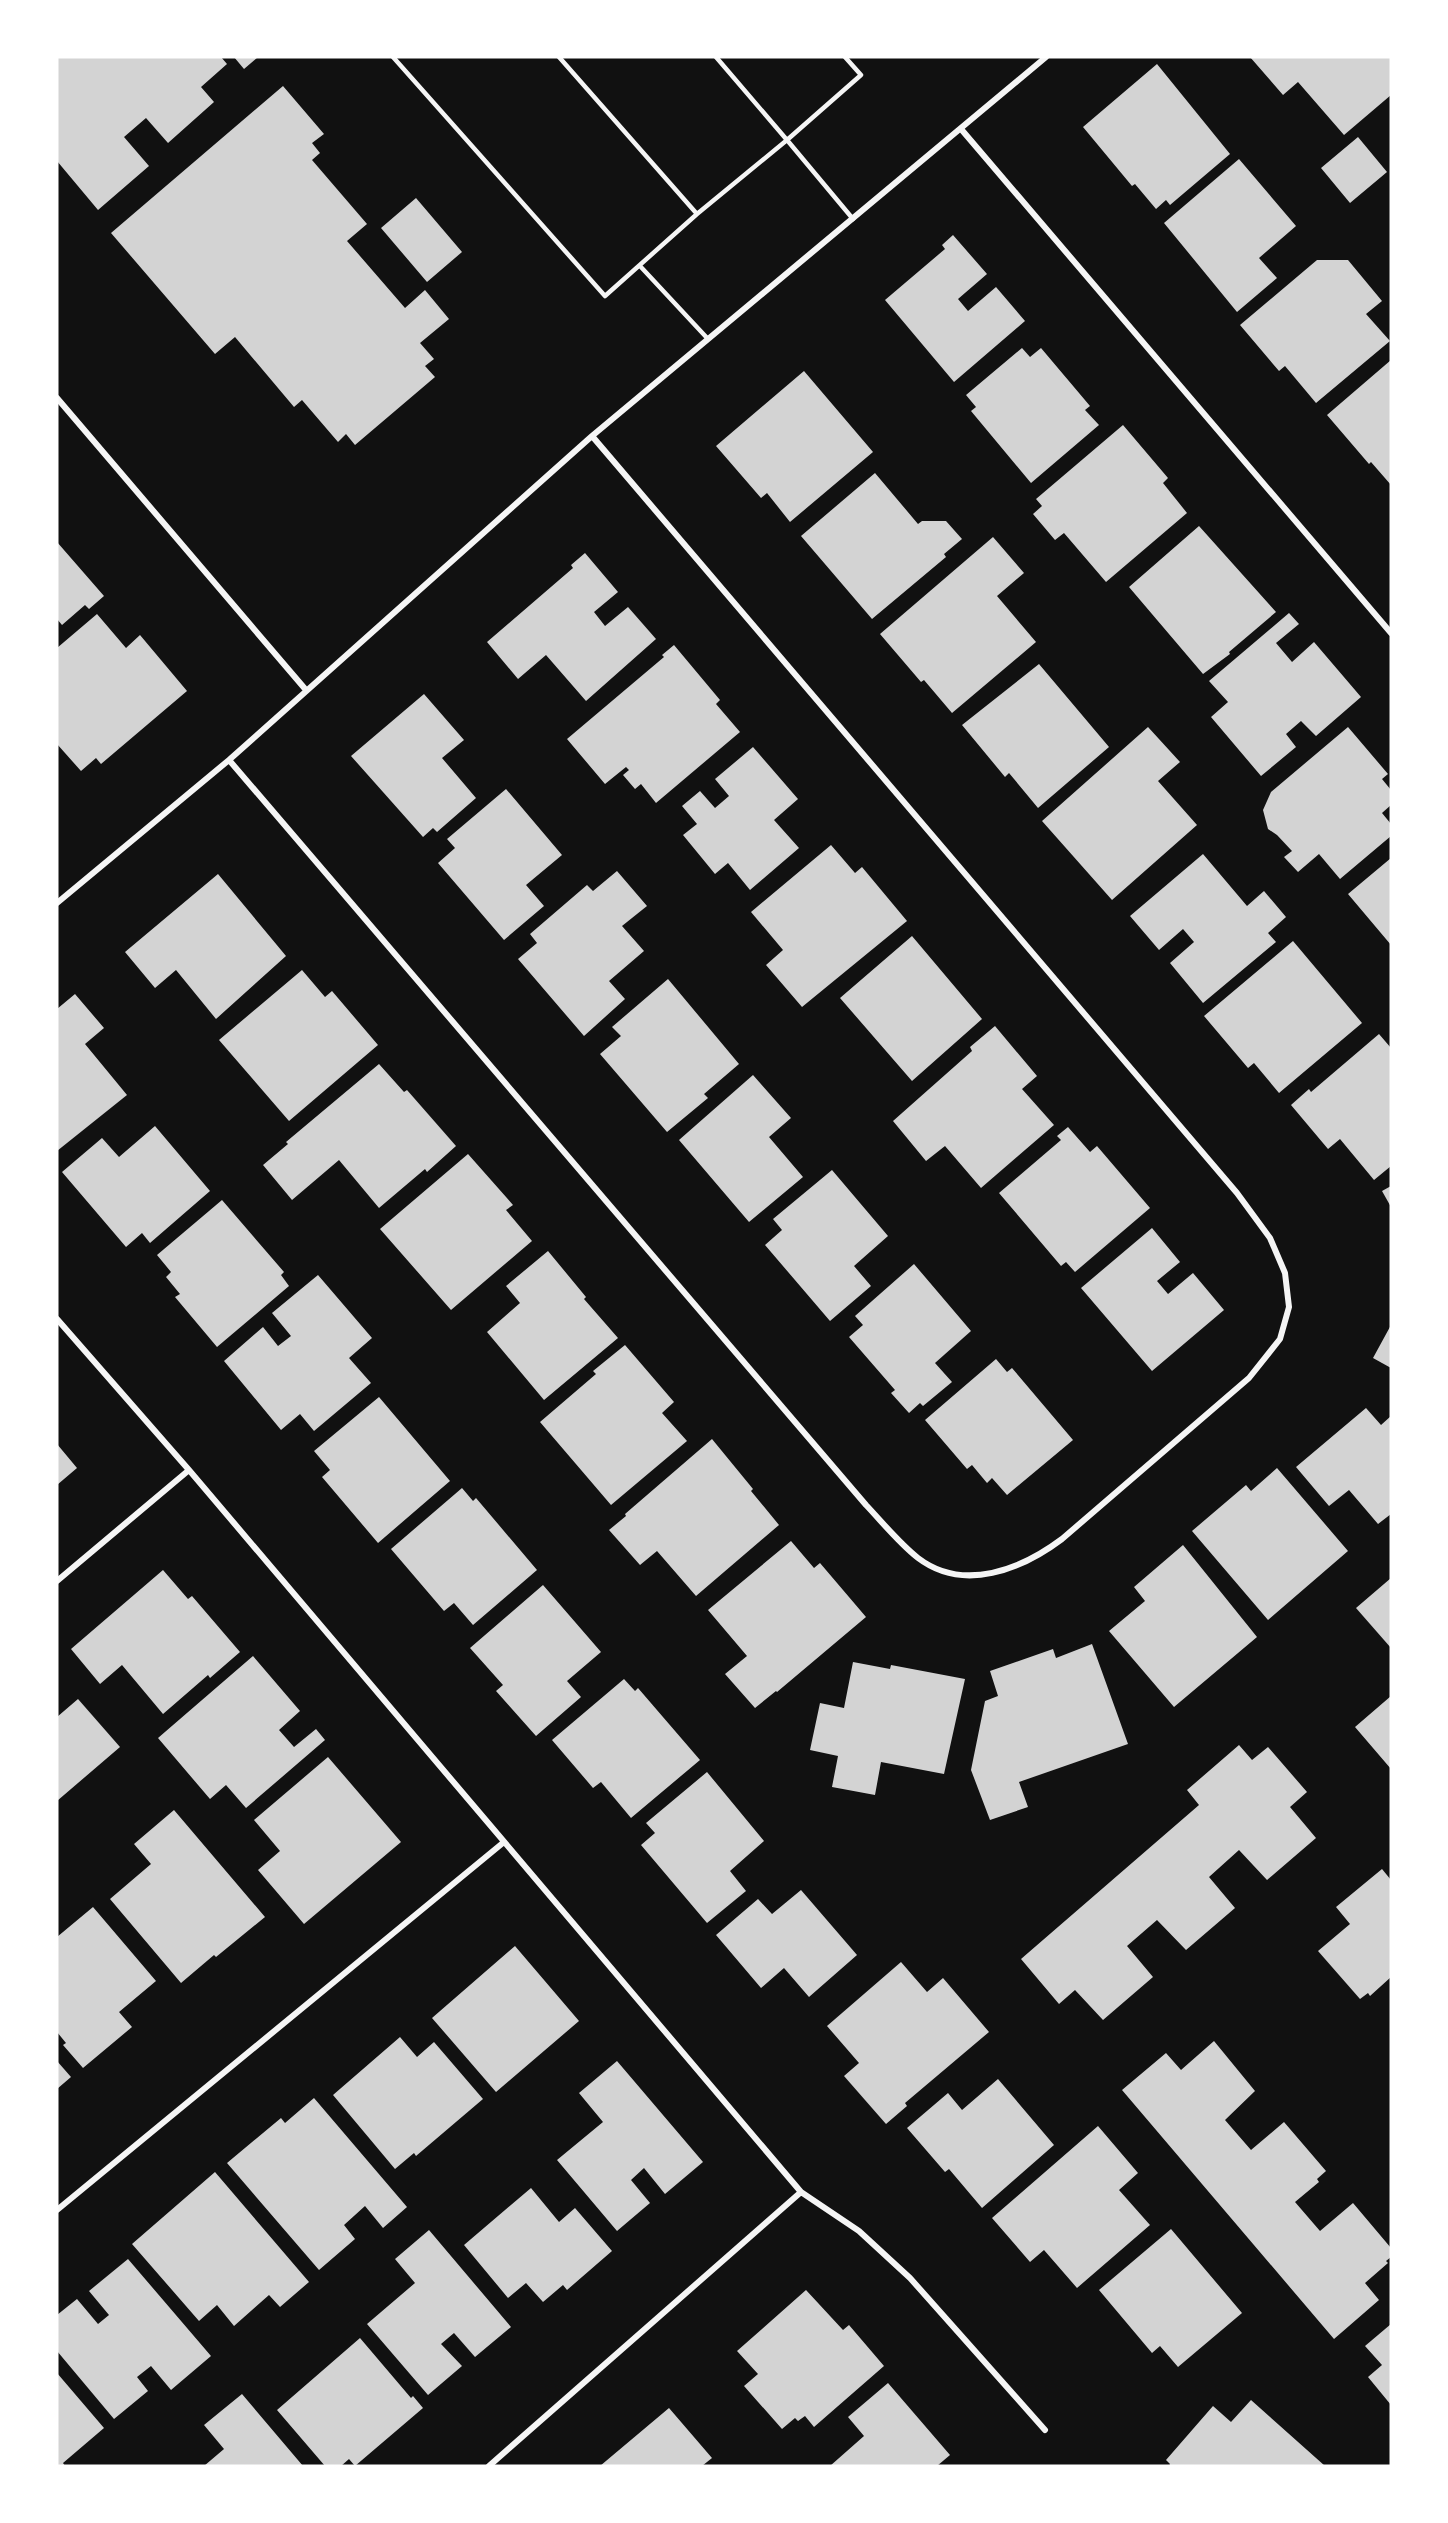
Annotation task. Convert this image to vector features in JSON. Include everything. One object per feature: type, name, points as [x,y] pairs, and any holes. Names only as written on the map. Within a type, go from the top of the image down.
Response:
[{"type":"street","points":[[57,903],[229,760],[592,435],[1046,57]]},
{"type":"street","points":[[961,129],[1391,633]]},
{"type":"street","points":[[57,398],[306,690]]},
{"type":"street","points":[[229,760],[866,1505],[919,1559],[944,1571],[967,1575],[993,1574],[1038,1557],[1250,1378],[1280,1339],[1289,1307],[1285,1273],[1270,1238],[1237,1193],[592,435]]},
{"type":"street","points":[[57,1319],[189,1470],[801,2192],[858,2231],[910,2278],[1045,2430]]},
{"type":"street","points":[[57,1581],[189,1470]]},
{"type":"street","points":[[57,2211],[504,1842]]},
{"type":"street","points":[[489,2466],[801,2192]]},
{"type":"lane","points":[[393,57],[605,296],[697,214],[861,75],[845,57]]},
{"type":"lane","points":[[559,57],[697,214]]},
{"type":"lane","points":[[716,57],[854,219]]},
{"type":"lane","points":[[640,266],[708,339]]},
{"type":"building","points":[[57,57],[221,57],[227,64],[201,87],[214,102],[168,143],[146,118],[124,137],[149,166],[98,210],[57,161]]},
{"type":"building","points":[[234,57],[258,57],[244,69]]},
{"type":"building","points":[[1250,57],[1391,57],[1391,95],[1344,135],[1298,82],[1283,95]]},
{"type":"building","points":[[1157,64],[1230,154],[1170,205],[1166,200],[1156,209],[1135,184],[1132,186],[1083,127]]},
{"type":"building","points":[[283,86],[324,134],[312,143],[320,153],[312,160],[367,224],[347,241],[405,308],[425,290],[449,319],[420,343],[434,359],[425,366],[435,377],[355,445],[346,434],[338,442],[302,400],[294,407],[235,337],[215,354],[111,233]]},
{"type":"building","points":[[1358,137],[1387,172],[1350,203],[1321,168]]},
{"type":"building","points":[[1239,159],[1296,226],[1259,258],[1277,278],[1237,312],[1164,223]]},
{"type":"building","points":[[416,198],[462,252],[427,282],[381,228]]},
{"type":"building","points":[[953,235],[987,274],[958,299],[968,311],[996,287],[1025,321],[954,382],[885,300],[945,249],[942,245]]},
{"type":"building","points":[[1317,260],[1348,260],[1382,301],[1366,314],[1390,341],[1316,403],[1285,366],[1279,371],[1240,325]]},
{"type":"building","points":[[1022,348],[1030,357],[1041,348],[1090,406],[1085,410],[1099,425],[1031,483],[971,411],[976,407],[966,395]]},
{"type":"building","points":[[1391,360],[1391,485],[1371,462],[1369,464],[1327,415]]},
{"type":"building","points":[[804,371],[873,452],[790,522],[767,493],[761,498],[716,446]]},
{"type":"building","points":[[1123,425],[1168,478],[1163,483],[1187,513],[1106,582],[1064,533],[1055,540],[1033,514],[1042,506],[1036,499]]},
{"type":"building","points":[[875,473],[918,524],[922,521],[946,521],[962,539],[944,554],[946,557],[872,619],[801,536]]},
{"type":"building","points":[[1199,526],[1276,612],[1229,652],[1230,654],[1203,674],[1129,587]]},
{"type":"building","points":[[993,537],[1024,573],[997,596],[1036,642],[952,713],[924,680],[921,682],[880,634]]},
{"type":"building","points":[[57,542],[104,596],[89,609],[85,605],[62,625],[57,619]]},
{"type":"building","points":[[585,553],[618,592],[594,612],[605,626],[628,607],[656,639],[586,701],[546,655],[518,679],[487,642],[573,568],[571,565]]},
{"type":"building","points":[[1289,613],[1299,624],[1276,643],[1292,662],[1314,642],[1361,697],[1316,736],[1301,721],[1286,734],[1296,747],[1261,776],[1211,717],[1228,702],[1209,681]]},
{"type":"building","points":[[97,614],[126,648],[140,635],[187,691],[101,764],[96,758],[81,771],[57,744],[57,648]]},
{"type":"building","points":[[674,645],[720,700],[716,704],[740,732],[656,803],[641,784],[635,789],[623,775],[629,770],[626,767],[605,784],[567,739],[664,657],[662,655]]},
{"type":"building","points":[[1039,664],[1109,747],[1038,808],[1009,773],[1005,777],[962,725]]},
{"type":"building","points":[[424,694],[464,740],[442,758],[476,798],[437,832],[433,828],[423,837],[351,756]]},
{"type":"building","points":[[1148,727],[1180,762],[1158,781],[1197,825],[1112,900],[1042,821]]},
{"type":"building","points":[[1348,727],[1388,774],[1382,779],[1391,790],[1391,805],[1382,813],[1391,824],[1391,836],[1340,879],[1319,854],[1298,872],[1284,857],[1292,851],[1268,829],[1263,810],[1271,792]]},
{"type":"building","points":[[753,747],[798,799],[774,820],[799,848],[750,890],[728,863],[715,874],[683,835],[697,824],[682,806],[700,791],[715,808],[729,796],[715,779]]},
{"type":"building","points":[[506,789],[562,855],[526,885],[544,906],[504,940],[438,863],[455,848],[447,839]]},
{"type":"building","points":[[831,845],[855,873],[862,867],[907,921],[802,1007],[766,965],[783,950],[751,912]]},
{"type":"building","points":[[1203,854],[1247,906],[1264,891],[1286,917],[1268,933],[1276,942],[1203,1003],[1170,963],[1194,942],[1183,929],[1159,950],[1130,916]]},
{"type":"building","points":[[1391,858],[1391,945],[1348,894]]},
{"type":"building","points":[[617,871],[647,906],[622,926],[644,951],[609,981],[625,999],[584,1036],[518,959],[537,943],[530,934],[587,885],[593,891]]},
{"type":"building","points":[[218,874],[286,956],[216,1019],[176,970],[155,988],[125,952]]},
{"type":"building","points":[[912,936],[982,1019],[912,1081],[840,998]]},
{"type":"building","points":[[1293,941],[1362,1023],[1279,1093],[1254,1063],[1248,1068],[1204,1016]]},
{"type":"building","points":[[302,970],[325,997],[332,991],[378,1045],[289,1121],[219,1040]]},
{"type":"building","points":[[668,979],[739,1064],[704,1094],[708,1098],[667,1132],[600,1054],[621,1036],[612,1027]]},
{"type":"building","points":[[75,994],[104,1028],[85,1044],[127,1095],[57,1151],[57,1009]]},
{"type":"building","points":[[995,1026],[1037,1076],[1022,1089],[1054,1125],[981,1188],[945,1146],[926,1161],[893,1121],[972,1051],[970,1047]]},
{"type":"building","points":[[1379,1034],[1391,1048],[1391,1166],[1374,1180],[1340,1139],[1328,1149],[1291,1105],[1309,1089],[1311,1092]]},
{"type":"building","points":[[379,1064],[404,1092],[407,1090],[456,1146],[427,1172],[425,1169],[379,1208],[339,1160],[292,1200],[263,1165],[288,1144],[286,1142]]},
{"type":"building","points":[[753,1075],[791,1118],[769,1137],[803,1177],[749,1222],[679,1140]]},
{"type":"building","points":[[155,1126],[210,1191],[150,1243],[142,1233],[126,1247],[62,1172],[102,1138],[119,1157]]},
{"type":"building","points":[[1068,1127],[1090,1152],[1097,1146],[1150,1208],[1075,1272],[1066,1262],[1061,1266],[999,1193],[1061,1140],[1057,1136]]},
{"type":"building","points":[[468,1154],[513,1205],[506,1210],[532,1241],[451,1310],[380,1229]]},
{"type":"building","points":[[832,1170],[888,1236],[854,1266],[871,1286],[830,1321],[765,1245],[782,1230],[773,1219]]},
{"type":"building","points":[[1391,1186],[1391,1207],[1382,1191]]},
{"type":"building","points":[[222,1200],[284,1272],[281,1275],[289,1286],[217,1347],[175,1297],[180,1294],[166,1277],[171,1272],[157,1255]]},
{"type":"building","points":[[1152,1228],[1180,1262],[1157,1281],[1168,1294],[1193,1273],[1224,1310],[1152,1371],[1081,1288]]},
{"type":"building","points":[[548,1251],[586,1297],[584,1299],[618,1338],[544,1400],[487,1332],[520,1303],[506,1286]]},
{"type":"building","points":[[914,1264],[971,1331],[935,1363],[952,1382],[923,1406],[920,1403],[909,1413],[891,1393],[895,1390],[849,1337],[863,1325],[855,1316]]},
{"type":"building","points":[[318,1275],[372,1338],[349,1358],[371,1383],[314,1431],[300,1414],[281,1430],[224,1361],[263,1327],[278,1346],[291,1336],[272,1313]]},
{"type":"building","points":[[1391,1325],[1391,1368],[1373,1358]]},
{"type":"building","points":[[625,1345],[674,1402],[662,1413],[687,1441],[611,1505],[540,1422],[596,1374],[593,1371]]},
{"type":"building","points":[[996,1359],[1007,1372],[1012,1368],[1073,1440],[1007,1495],[992,1478],[987,1483],[972,1465],[967,1469],[925,1420]]},
{"type":"building","points":[[379,1397],[450,1481],[378,1543],[322,1477],[330,1470],[314,1451]]},
{"type":"building","points":[[1366,1408],[1381,1425],[1391,1416],[1391,1514],[1378,1524],[1349,1490],[1329,1506],[1296,1467]]},
{"type":"building","points":[[712,1439],[779,1525],[696,1596],[657,1551],[640,1565],[609,1530]]},
{"type":"building","points":[[57,1444],[77,1468],[57,1485]]},
{"type":"building","points":[[1277,1468],[1348,1551],[1268,1620],[1192,1531],[1246,1485],[1251,1491]]},
{"type":"building","points":[[462,1488],[473,1501],[476,1498],[537,1570],[473,1625],[454,1603],[444,1611],[391,1549]]},
{"type":"building","points":[[791,1541],[814,1568],[820,1563],[866,1617],[755,1708],[725,1674],[747,1656],[708,1610]]},
{"type":"building","points":[[1183,1545],[1257,1637],[1174,1707],[1109,1631],[1145,1601],[1134,1587]]},
{"type":"building","points":[[163,1570],[188,1599],[192,1596],[240,1652],[210,1678],[208,1675],[163,1714],[122,1665],[100,1684],[71,1649]]},
{"type":"building","points":[[1391,1578],[1391,1648],[1356,1608]]},
{"type":"building","points":[[543,1585],[601,1652],[567,1681],[581,1697],[536,1736],[496,1691],[503,1685],[470,1648]]},
{"type":"building","points":[[1092,1644],[1128,1744],[1019,1782],[1028,1807],[990,1820],[971,1770],[985,1701],[998,1696],[990,1671],[1053,1649],[1056,1658]]},
{"type":"building","points":[[253,1656],[300,1711],[279,1730],[294,1747],[316,1729],[325,1740],[246,1808],[226,1785],[210,1799],[158,1738]]},
{"type":"building","points":[[853,1662],[890,1669],[891,1665],[965,1679],[944,1774],[881,1762],[875,1795],[832,1787],[838,1756],[810,1750],[820,1703],[844,1708]]},
{"type":"building","points":[[624,1679],[635,1691],[638,1688],[700,1760],[631,1818],[601,1782],[593,1788],[552,1740]]},
{"type":"building","points":[[1391,1696],[1391,1769],[1355,1727]]},
{"type":"building","points":[[78,1699],[120,1747],[57,1801],[57,1717]]},
{"type":"building","points":[[1239,1745],[1252,1760],[1268,1747],[1307,1792],[1290,1807],[1316,1838],[1267,1880],[1239,1850],[1209,1877],[1235,1908],[1186,1950],[1157,1920],[1127,1946],[1153,1977],[1103,2020],[1075,1990],[1059,2004],[1021,1959],[1199,1805],[1187,1790]]},
{"type":"building","points":[[328,1757],[401,1842],[304,1924],[258,1870],[280,1851],[254,1820]]},
{"type":"building","points":[[707,1772],[764,1841],[730,1871],[746,1891],[707,1923],[641,1845],[655,1833],[646,1823]]},
{"type":"building","points":[[174,1810],[265,1917],[181,1983],[110,1899],[151,1864],[134,1844]]},
{"type":"building","points":[[1382,1869],[1391,1880],[1391,1977],[1370,1996],[1368,1993],[1360,1999],[1318,1951],[1350,1924],[1336,1907]]},
{"type":"building","points":[[801,1890],[857,1955],[809,1997],[784,1968],[761,1988],[716,1935],[758,1899],[772,1914]]},
{"type":"building","points":[[93,1907],[156,1981],[119,2012],[132,2027],[83,2068],[63,2045],[66,2043],[57,2032],[57,1937]]},
{"type":"building","points":[[515,1946],[579,2021],[496,2092],[432,2018]]},
{"type":"building","points":[[901,1962],[927,1992],[943,1978],[989,2032],[905,2103],[907,2106],[886,2124],[844,2076],[859,2063],[827,2026]]},
{"type":"building","points":[[400,2037],[417,2057],[434,2042],[483,2099],[416,2156],[414,2153],[395,2169],[333,2095]]},
{"type":"building","points":[[1214,2041],[1255,2091],[1225,2120],[1251,2150],[1284,2122],[1326,2171],[1317,2179],[1319,2182],[1295,2202],[1320,2231],[1353,2203],[1391,2248],[1391,2257],[1386,2261],[1388,2263],[1365,2283],[1379,2300],[1334,2339],[1122,2090],[1166,2053],[1181,2070]]},
{"type":"building","points":[[57,2061],[71,2077],[57,2089]]},
{"type":"building","points":[[617,2061],[703,2162],[665,2194],[644,2168],[631,2180],[650,2203],[617,2231],[557,2160],[603,2122],[579,2093]]},
{"type":"building","points":[[998,2079],[1054,2145],[982,2208],[949,2169],[945,2172],[907,2128],[948,2093],[962,2110]]},
{"type":"building","points":[[314,2098],[407,2207],[383,2228],[365,2206],[344,2225],[355,2239],[319,2270],[227,2163],[281,2118],[285,2123]]},
{"type":"building","points":[[1098,2126],[1138,2173],[1119,2190],[1150,2225],[1077,2288],[1044,2250],[1030,2262],[992,2218]]},
{"type":"building","points":[[215,2172],[309,2282],[280,2307],[269,2295],[234,2326],[217,2305],[199,2321],[132,2244]]},
{"type":"building","points":[[531,2188],[559,2222],[575,2208],[612,2251],[567,2290],[563,2285],[543,2302],[526,2283],[508,2298],[464,2245]]},
{"type":"building","points":[[1171,2229],[1242,2313],[1178,2367],[1160,2346],[1152,2353],[1099,2290]]},
{"type":"building","points":[[429,2230],[511,2327],[475,2357],[454,2333],[441,2344],[462,2366],[428,2395],[367,2324],[415,2283],[395,2259]]},
{"type":"building","points":[[128,2259],[211,2356],[171,2390],[151,2366],[137,2377],[148,2391],[114,2419],[57,2351],[57,2315],[77,2299],[98,2324],[109,2315],[89,2291]]},
{"type":"building","points":[[806,2290],[843,2330],[849,2325],[884,2366],[814,2427],[805,2416],[798,2421],[795,2418],[782,2429],[744,2386],[758,2374],[737,2351]]},
{"type":"building","points":[[1391,2324],[1391,2405],[1368,2377],[1382,2365],[1365,2346]]},
{"type":"building","points":[[360,2338],[411,2398],[413,2396],[423,2408],[355,2466],[349,2459],[341,2466],[325,2466],[277,2410]]},
{"type":"building","points":[[57,2373],[104,2428],[63,2463],[65,2466],[57,2466]]},
{"type":"building","points":[[888,2383],[950,2455],[937,2466],[830,2466],[864,2436],[848,2417]]},
{"type":"building","points":[[242,2394],[303,2466],[204,2466],[224,2449],[204,2425]]},
{"type":"building","points":[[1251,2400],[1325,2466],[1169,2466],[1166,2460],[1213,2406],[1231,2422]]},
{"type":"building","points":[[669,2408],[712,2458],[702,2466],[600,2466]]}]
